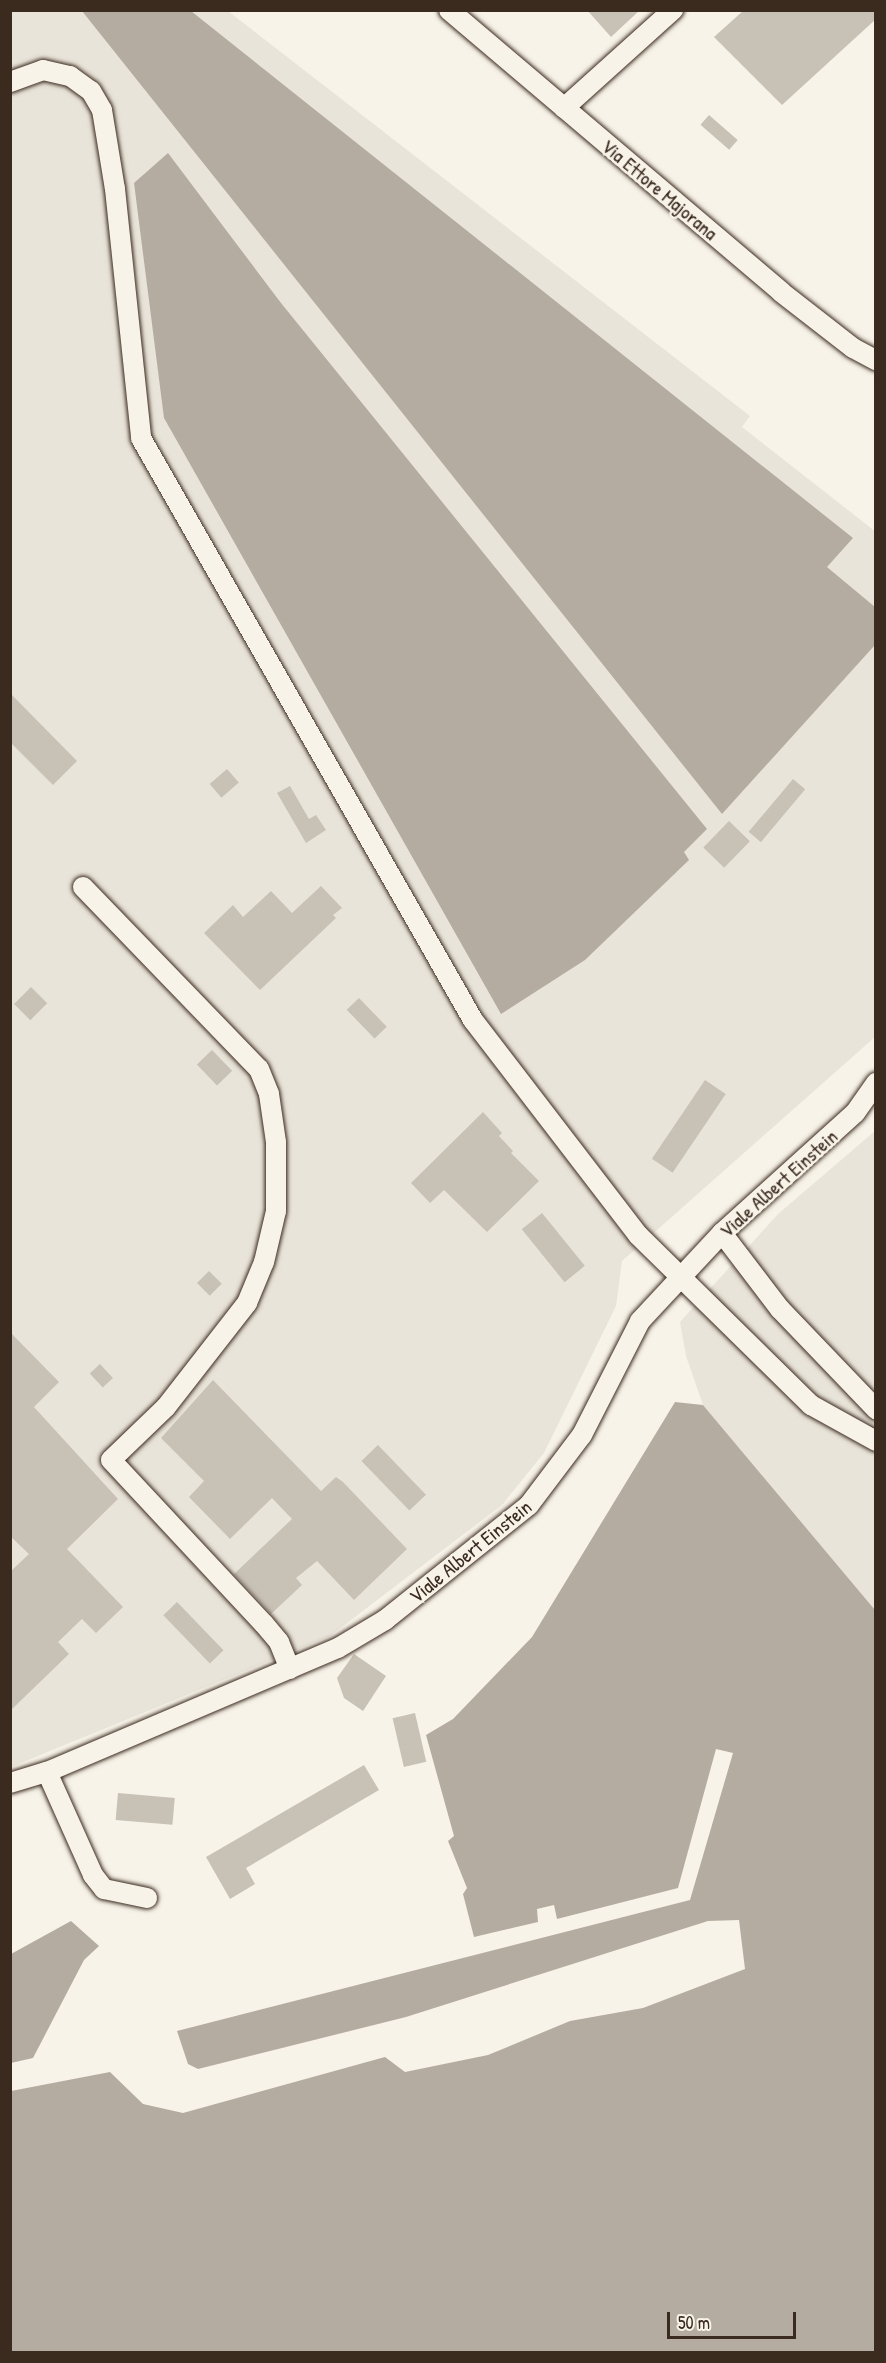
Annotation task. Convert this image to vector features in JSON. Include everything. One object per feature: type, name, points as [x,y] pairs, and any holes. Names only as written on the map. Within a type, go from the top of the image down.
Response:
[{"type":"street","name":"Via Ettore Majorana","points":[[449,10],[781,292],[854,348],[876,360]]},
{"type":"street","points":[[564,108],[673,10]]},
{"type":"street","points":[[10,82],[43,70],[70,76],[91,91],[102,110],[115,189],[141,438],[151,460],[473,1020],[639,1235],[681,1274],[743,1341],[811,1405],[876,1441]]},
{"type":"street","points":[[83,887],[259,1069],[269,1094],[276,1142],[276,1210],[264,1262],[247,1303],[166,1407],[111,1460],[279,1641],[290,1669]]},
{"type":"street","name":"Viale Albert Einstein","points":[[10,1783],[47,1772],[338,1648],[385,1620],[529,1505],[582,1435],[640,1321],[681,1274],[722,1233],[855,1113],[876,1083]]},
{"type":"street","name":"Viale Albert Einstein","points":[[855,1113],[876,1103]]},
{"type":"street","points":[[722,1233],[780,1309],[876,1408]]},
{"type":"street","points":[[47,1772],[93,1875],[104,1888],[147,1898]]},
{"type":"shaded area","points":[[10,11],[228,11],[750,416],[742,427],[876,532],[875,1037],[622,1261],[616,1306],[544,1453],[502,1505],[330,1636],[11,1767]]},
{"type":"shaded area","points":[[82,11],[191,11],[853,538],[827,567],[875,607],[875,645],[722,814]]},
{"type":"shaded area","points":[[168,153],[281,303],[707,829],[684,852],[689,860],[585,960],[501,1014],[164,418],[134,183]]},
{"type":"shaded area","points":[[875,1131],[875,1610],[703,1405],[686,1356],[680,1322],[778,1214]]},
{"type":"shaded area","points":[[675,1402],[703,1405],[875,1610],[875,2352],[11,2352],[11,2091],[110,2072],[143,2104],[183,2113],[385,2057],[405,2072],[488,2055],[570,2021],[643,2008],[745,1969],[739,1920],[708,1921],[406,2017],[198,2069],[188,2064],[177,2031],[690,1900],[733,1753],[716,1749],[678,1888],[557,1919],[554,1905],[537,1909],[538,1922],[474,1937],[463,1894],[467,1888],[448,1841],[454,1836],[426,1735],[453,1719],[532,1637]]},
{"type":"shaded area","points":[[71,1921],[99,1946],[84,1960],[33,2058],[11,2063],[11,1954]]},
{"type":"building","points":[[587,10],[640,10],[611,37]]},
{"type":"building","points":[[744,10],[876,10],[876,19],[782,105],[714,37]]},
{"type":"building","points":[[709,115],[738,140],[729,150],[700,125]]},
{"type":"building","points":[[10,693],[77,761],[53,785],[10,742]]},
{"type":"building","points":[[227,769],[239,783],[221,798],[210,784]]},
{"type":"building","points":[[793,779],[805,789],[761,842],[749,832]]},
{"type":"building","points":[[290,786],[309,819],[316,815],[326,830],[306,843],[277,793]]},
{"type":"building","points":[[729,821],[750,841],[724,868],[703,848]]},
{"type":"building","points":[[321,886],[342,908],[333,915],[336,918],[260,990],[204,933],[233,905],[243,917],[271,891],[292,913]]},
{"type":"building","points":[[31,987],[47,1003],[30,1020],[14,1004]]},
{"type":"building","points":[[359,998],[387,1027],[375,1039],[347,1010]]},
{"type":"building","points":[[212,1050],[232,1071],[217,1085],[197,1065]]},
{"type":"building","points":[[705,1080],[726,1094],[673,1173],[652,1159]]},
{"type":"building","points":[[483,1112],[502,1133],[499,1136],[513,1151],[511,1153],[539,1181],[487,1232],[444,1190],[430,1203],[411,1183]]},
{"type":"building","points":[[542,1213],[585,1266],[565,1282],[522,1229]]},
{"type":"building","points":[[209,1271],[222,1284],[210,1296],[197,1283]]},
{"type":"building","points":[[10,1332],[59,1382],[34,1407],[118,1499],[67,1549],[123,1607],[96,1633],[82,1619],[58,1642],[69,1654],[10,1711],[10,1572],[29,1554],[10,1536]]},
{"type":"building","points":[[100,1364],[113,1378],[103,1387],[90,1374]]},
{"type":"building","points":[[213,1380],[321,1491],[336,1477],[407,1549],[354,1600],[317,1561],[296,1578],[302,1585],[271,1614],[234,1574],[292,1519],[272,1498],[230,1539],[189,1497],[204,1481],[161,1438]]},
{"type":"building","points":[[378,1445],[426,1495],[409,1511],[361,1461]]},
{"type":"building","points":[[177,1602],[224,1650],[210,1663],[163,1615]]},
{"type":"building","points":[[354,1654],[386,1676],[363,1711],[344,1698],[337,1678]]},
{"type":"building","points":[[415,1713],[426,1762],[404,1767],[393,1718]]},
{"type":"building","points":[[364,1765],[379,1790],[246,1868],[255,1884],[230,1899],[206,1857]]},
{"type":"building","points":[[118,1793],[175,1798],[172,1825],[116,1820]]}]
